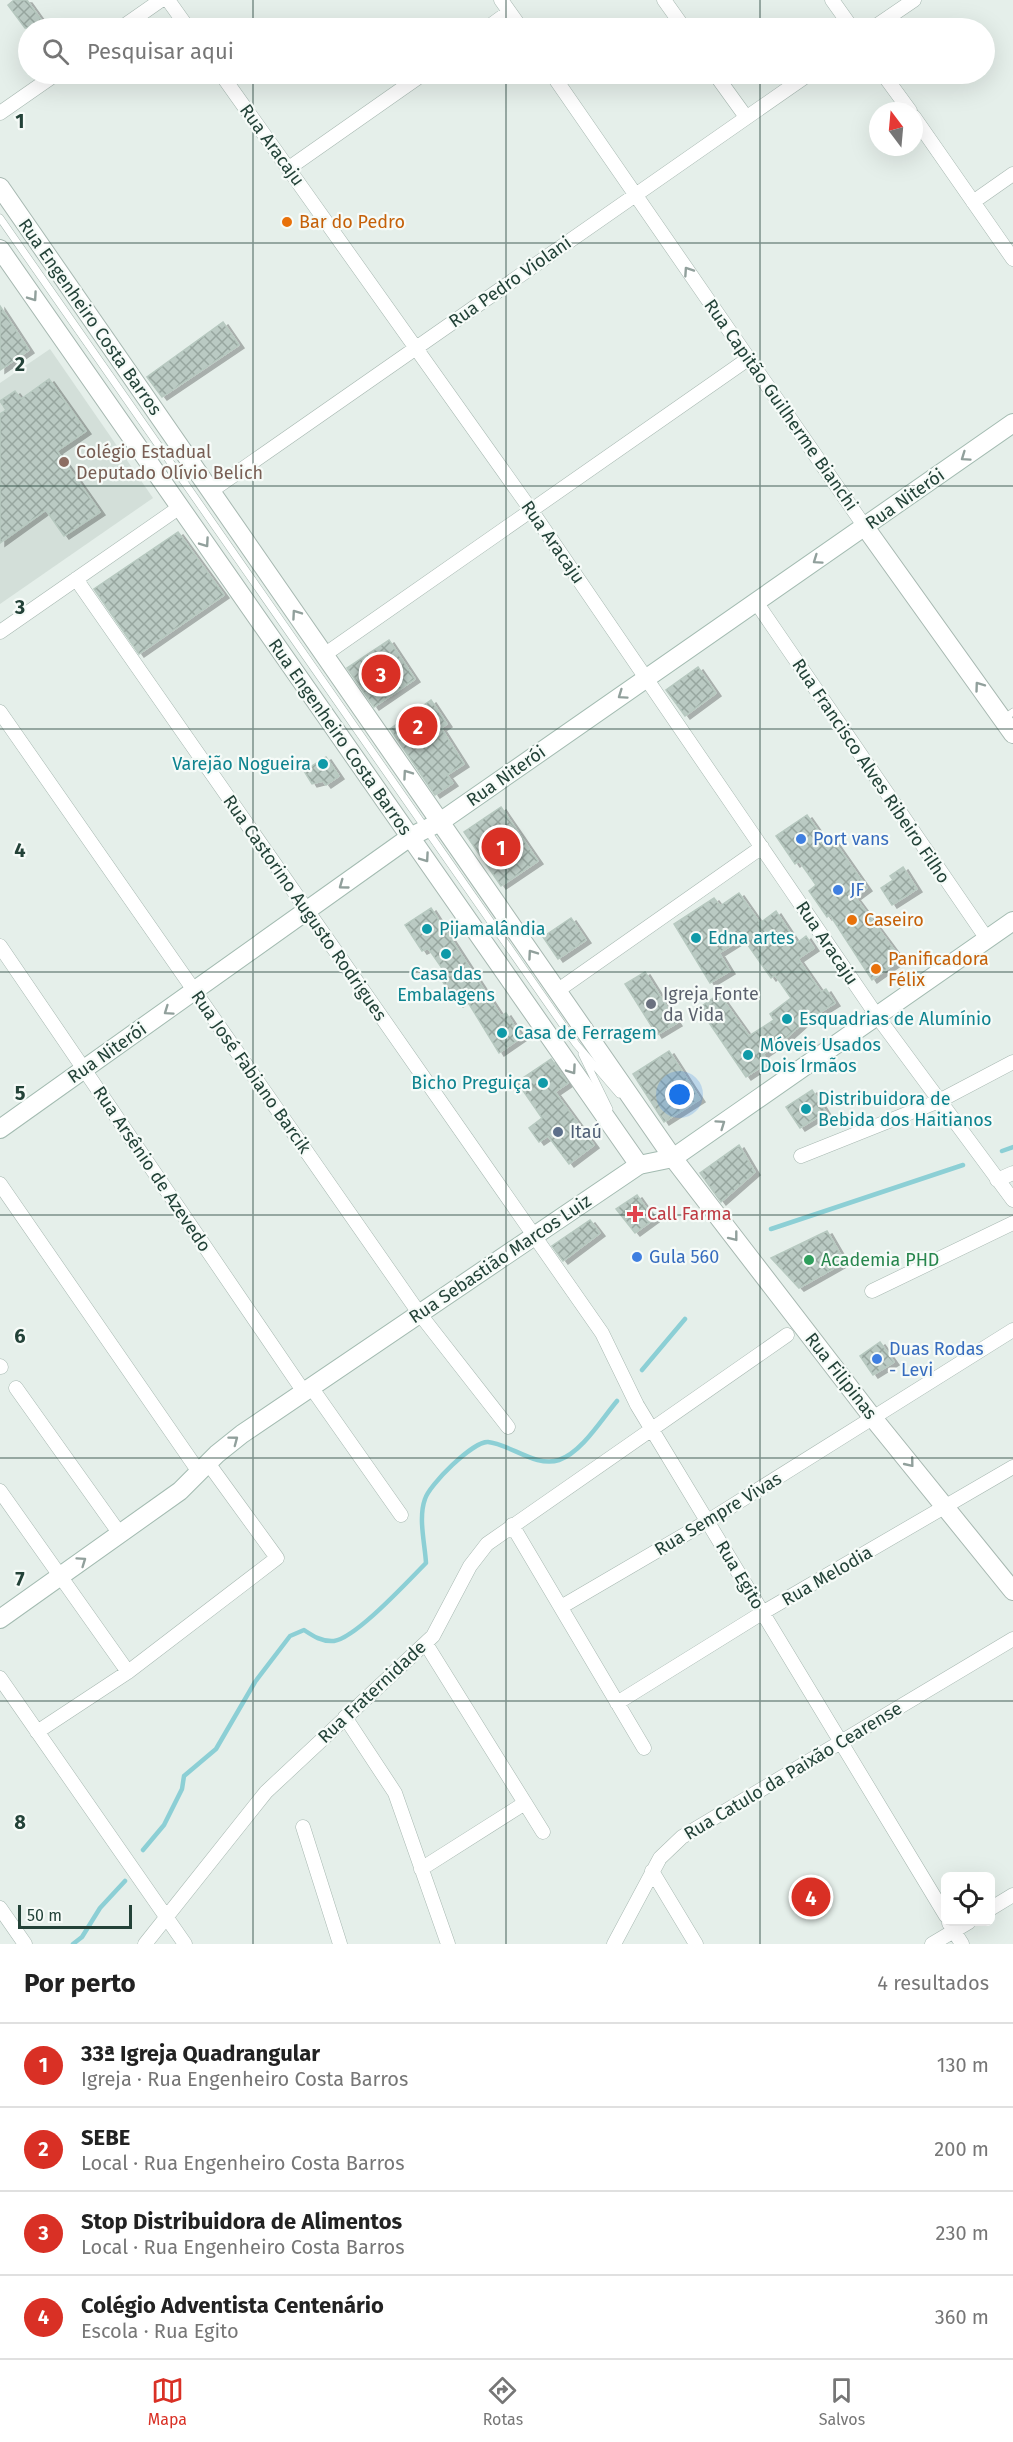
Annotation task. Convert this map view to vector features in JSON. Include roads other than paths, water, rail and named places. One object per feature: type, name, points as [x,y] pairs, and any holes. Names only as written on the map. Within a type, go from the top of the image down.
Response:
[{"type":"street","points":[[135,18],[161,0]]},
{"type":"street","points":[[168,0],[181,18]]},
{"type":"street","points":[[501,0],[513,18]]},
{"type":"street","points":[[664,0],[677,18]]},
{"type":"street","points":[[832,0],[845,18]]},
{"type":"street","points":[[888,18],[914,0]]},
{"type":"street","points":[[501,18],[509,12]]},
{"type":"street","points":[[0,113],[42,84]]},
{"type":"street","name":"Rua Aracaju","points":[[228,84],[531,510],[877,1016],[1013,1200]]},
{"type":"street","points":[[289,168],[409,84]]},
{"type":"street","name":"Rua Capitão Guilherme Bianchi","points":[[559,84],[865,526],[1010,722]]},
{"type":"street","points":[[722,84],[746,117]]},
{"type":"street","name":"Rua Pedro Violani","points":[[211,491],[794,84]]},
{"type":"street","points":[[890,84],[903,102]]},
{"type":"street","points":[[923,130],[1013,259]]},
{"type":"street","points":[[973,202],[1013,174]]},
{"type":"street","name":"Rua Engenheiro Costa Barros","points":[[0,187],[324,655],[425,829],[639,1165]]},
{"type":"street","name":"Rua Engenheiro Costa Barros","points":[[0,249],[180,507],[425,829],[557,990],[673,1158]]},
{"type":"street","points":[[324,655],[748,358]]},
{"type":"street","name":"Rua Niterói","points":[[0,1129],[307,911],[1013,423]]},
{"type":"street","points":[[0,632],[180,507]]},
{"type":"street","name":"Rua Castorino Augusto Rodrigues","points":[[76,579],[534,1236]]},
{"type":"street","name":"Rua Francisco Alves Ribeiro Filho","points":[[756,602],[987,939]]},
{"type":"street","name":"Rua José Fabiano Barcik","points":[[0,712],[419,1313],[508,1427]]},
{"type":"street","points":[[557,990],[762,847]]},
{"type":"street","name":"Rua Sebastião Marcos Luiz","points":[[0,1619],[180,1491],[230,1443],[308,1389],[639,1165],[673,1158],[1013,921]]},
{"type":"street","name":"Rua Arsênio de Azevedo","points":[[0,946],[84,1070],[308,1389],[401,1515]]},
{"type":"street","points":[[801,1156],[939,1101],[1013,1062]]},
{"type":"street","name":"Rua Filipinas","points":[[673,1158],[873,1418],[1013,1591]]},
{"type":"street","points":[[997,1180],[1013,1173]]},
{"type":"street","points":[[0,1184],[204,1468],[277,1558],[128,1672],[38,1732]]},
{"type":"street","points":[[872,1291],[1013,1223]]},
{"type":"street","name":"Rua Egito","points":[[534,1236],[609,1344],[631,1394],[652,1430],[941,1909]]},
{"type":"street","name":"Rua Sempre Vivas","points":[[561,1607],[708,1521],[1013,1330]]},
{"type":"street","name":"Rua Fraternidade","points":[[145,1944],[266,1792],[426,1644],[439,1626],[478,1554],[512,1525],[788,1335]]},
{"type":"street","points":[[16,1388],[120,1534]]},
{"type":"street","name":"Rua Melodia","points":[[617,1703],[762,1613],[1013,1467]]},
{"type":"street","points":[[0,1491],[128,1672]]},
{"type":"street","points":[[512,1525],[644,1748]]},
{"type":"street","name":"Rua Catulo da Paixão Cearense","points":[[614,1944],[652,1871],[665,1852],[682,1837],[1013,1639]]},
{"type":"street","points":[[426,1644],[543,1832]]},
{"type":"street","points":[[0,1678],[185,1944]]},
{"type":"street","points":[[345,1717],[395,1793],[448,1944]]},
{"type":"street","points":[[421,1869],[525,1803]]},
{"type":"street","points":[[303,1827],[340,1944]]},
{"type":"street","points":[[652,1871],[696,1944]]},
{"type":"street","points":[[995,1906],[1013,1895]]},
{"type":"street","points":[[0,1908],[25,1944]]},
{"type":"street","points":[[932,1944],[951,1926],[962,1944]]},
{"type":"lane","points":[[0,218],[576,1044],[673,1158]]},
{"type":"lane","points":[[576,1044],[639,1165]]},
{"type":"waterway","points":[[1002,1151],[1013,1147]]},
{"type":"waterway","points":[[771,1229],[963,1165]]},
{"type":"waterway","points":[[642,1370],[685,1319]]},
{"type":"waterway","points":[[143,1850],[164,1825],[182,1789],[184,1776],[216,1749],[255,1682],[290,1636],[304,1630],[326,1641],[344,1637],[382,1607],[426,1563],[422,1523],[423,1506],[428,1492],[452,1465],[472,1449],[488,1442],[541,1461],[559,1460],[583,1443],[617,1401]]},
{"type":"waterway","points":[[73,1944],[82,1937],[100,1908],[125,1881]]},
{"type":"place","name":"Bar do Pedro","points":[[287,222]]},
{"type":"place","name":"Colégio Estadual Deputado Olívio Belich","points":[[64,462]]},
{"type":"place","name":"Stop Distribuidora de Alimentos","points":[[381,674]]},
{"type":"place","name":"SEBE","points":[[418,726]]},
{"type":"place","name":"Varejão Nogueira","points":[[323,764]]},
{"type":"place","name":"Port vans","points":[[801,839]]},
{"type":"place","name":"33ª Igreja Quadrangular","points":[[501,847]]},
{"type":"place","name":"JF","points":[[838,890]]},
{"type":"place","name":"Caseiro","points":[[852,920]]},
{"type":"place","name":"Pijamalândia","points":[[427,929]]},
{"type":"place","name":"Edna artes","points":[[696,938]]},
{"type":"place","name":"Casa das Embalagens","points":[[446,954]]},
{"type":"place","name":"Panificadora Félix","points":[[876,969]]},
{"type":"place","name":"Igreja Fonte da Vida","points":[[651,1004]]},
{"type":"place","name":"Esquadrias de Alumínio","points":[[787,1019]]},
{"type":"place","name":"Casa de Ferragem","points":[[502,1033]]},
{"type":"place","name":"Móveis Usados Dois Irmãos","points":[[748,1055]]},
{"type":"place","name":"Bicho Preguiça","points":[[543,1083]]},
{"type":"place","name":"Distribuidora de Bebida dos Haitianos","points":[[806,1109]]},
{"type":"place","name":"Itaú","points":[[558,1132]]},
{"type":"place","name":"Call Farma","points":[[635,1214]]},
{"type":"place","name":"Gula 560","points":[[637,1257]]},
{"type":"place","name":"Academia PHD","points":[[809,1260]]},
{"type":"place","name":"Duas Rodas - Levi","points":[[877,1359]]},
{"type":"place","name":"Colégio Adventista Centenário","points":[[811,1897]]}]
